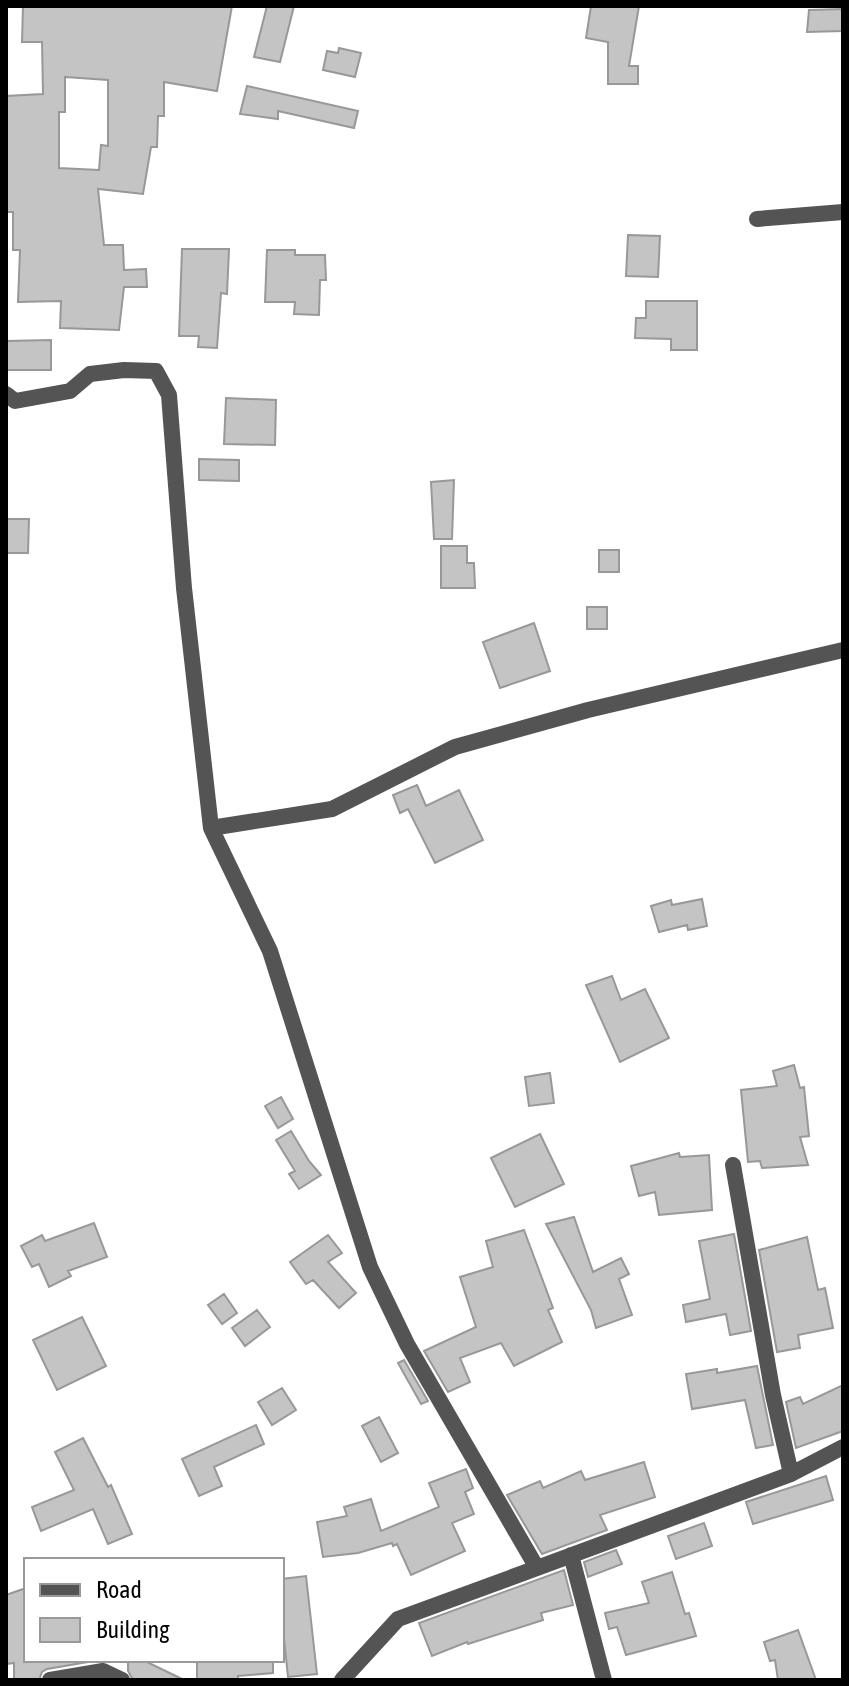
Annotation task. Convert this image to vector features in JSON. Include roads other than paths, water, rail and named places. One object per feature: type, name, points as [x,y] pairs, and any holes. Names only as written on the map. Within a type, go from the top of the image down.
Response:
[{"type":"street","points":[[757,219],[843,212]]},
{"type":"street","points":[[6,394],[15,401],[70,391],[90,374],[124,370],[156,371],[169,395],[184,588],[211,828],[270,951],[370,1267],[407,1344],[537,1568]]},
{"type":"street","points":[[211,828],[332,809],[455,747],[588,710],[843,650]]},
{"type":"street","points":[[733,1165],[773,1395],[791,1474]]},
{"type":"street","points":[[342,1680],[398,1619],[791,1474],[843,1447]]},
{"type":"street","points":[[571,1555],[604,1680]]},
{"type":"street","points":[[50,1680],[103,1671],[122,1680]]}]
